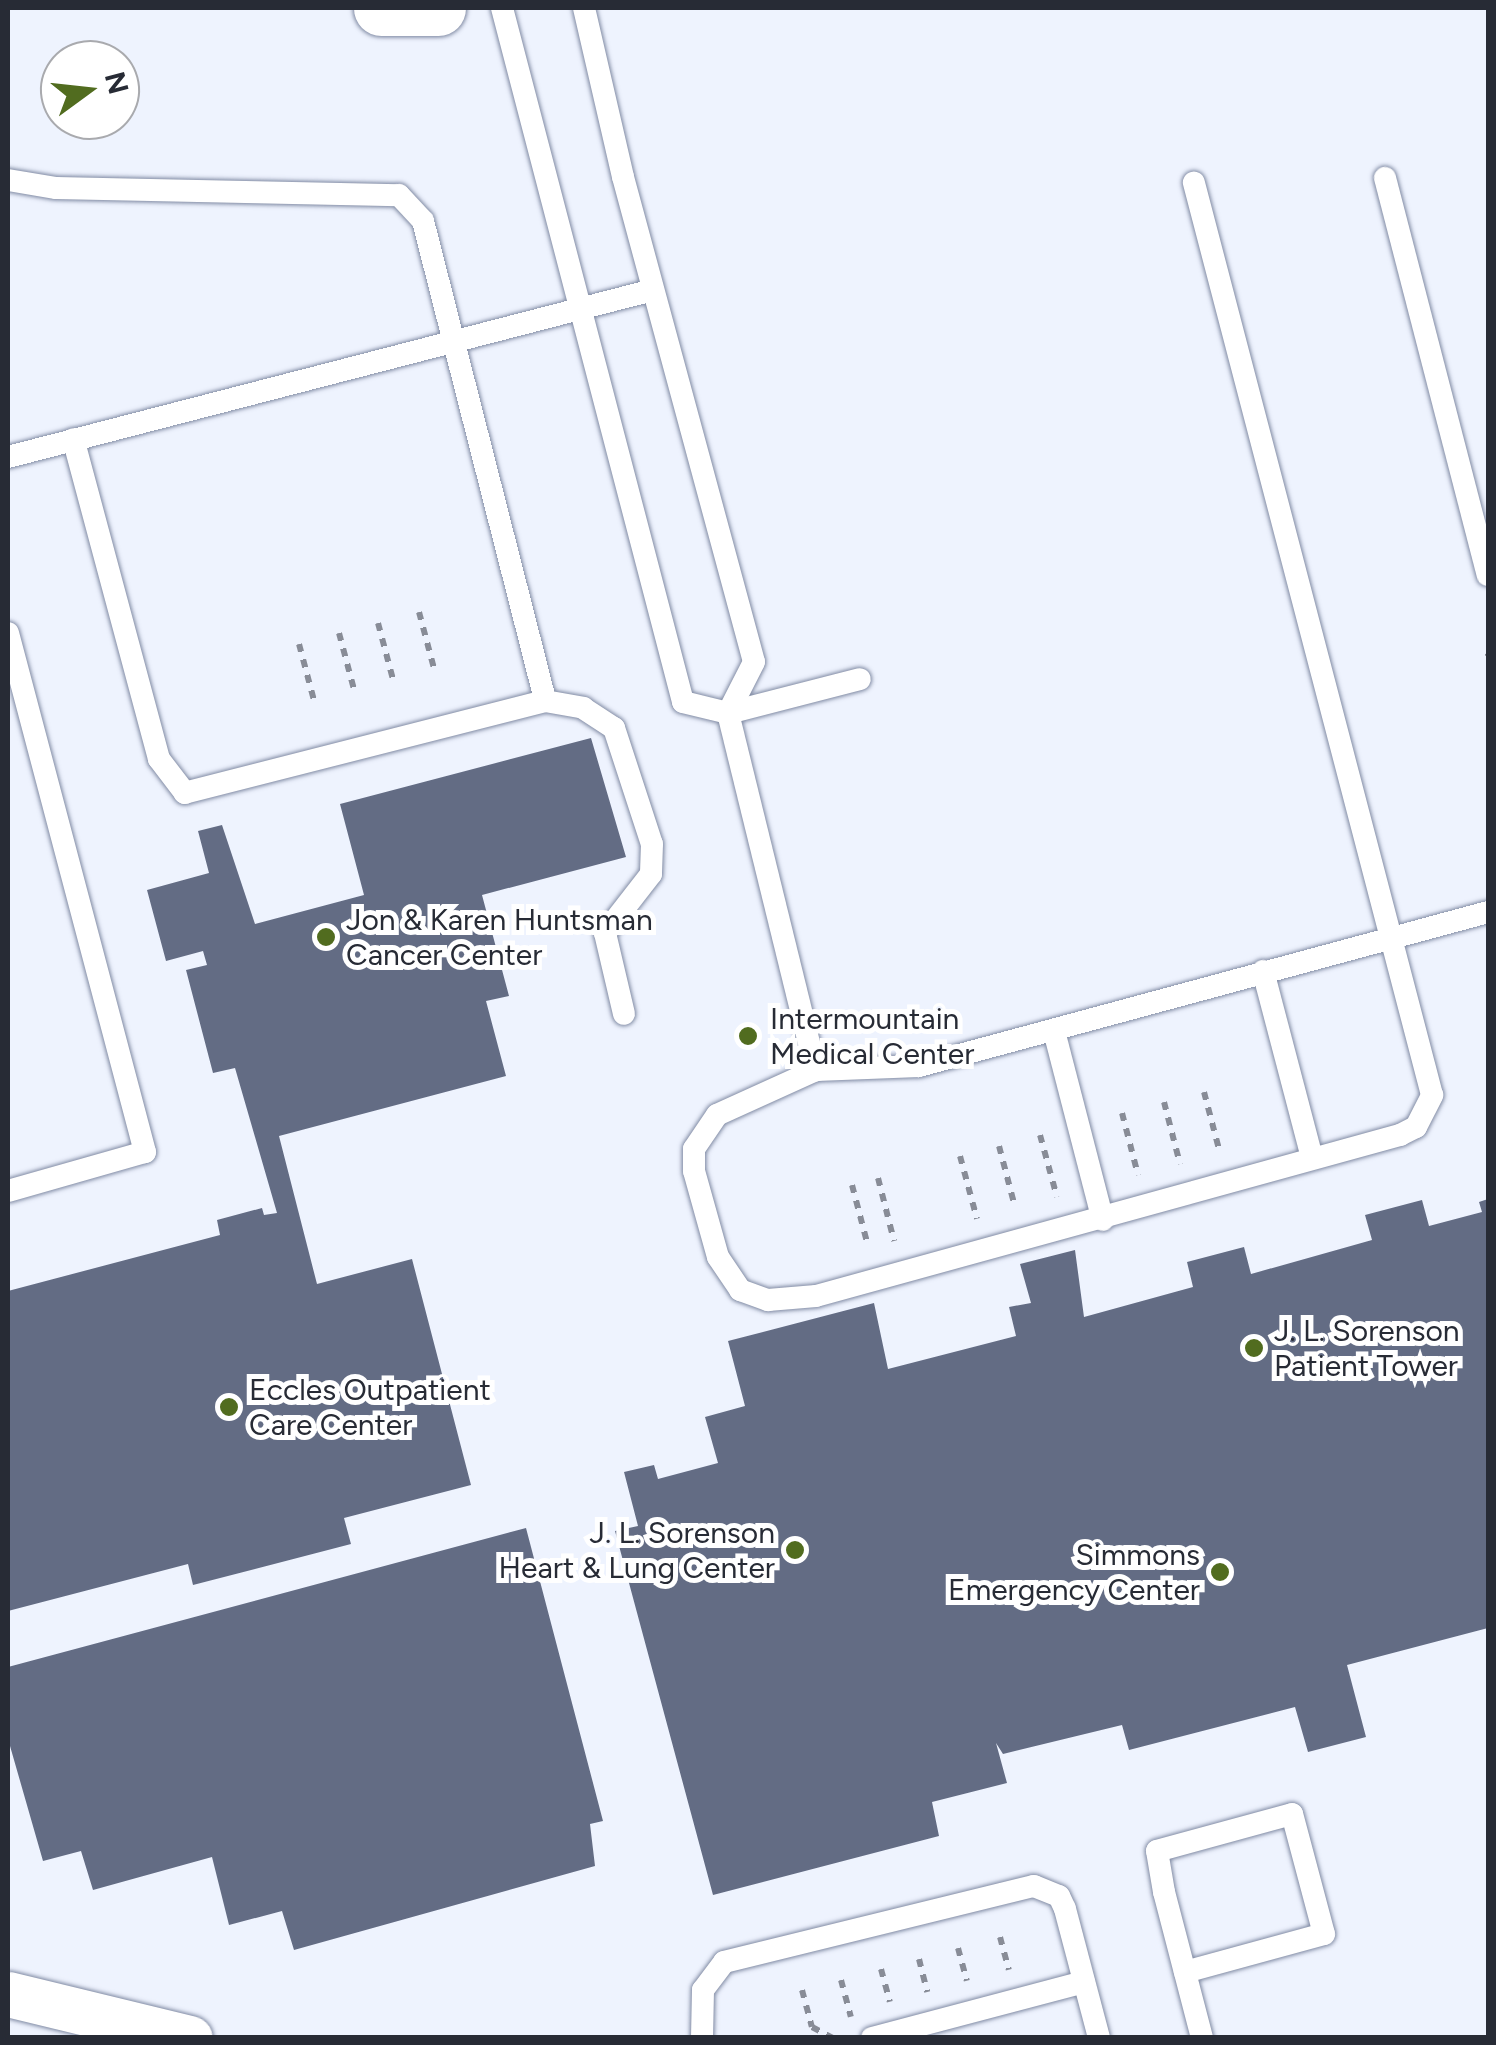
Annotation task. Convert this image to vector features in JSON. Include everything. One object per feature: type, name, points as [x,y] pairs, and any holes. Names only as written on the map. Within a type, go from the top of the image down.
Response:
[{"type":"street","points":[[381,8],[438,8]]},
{"type":"street","points":[[8,1994],[190,2038]]},
{"type":"lane","points":[[502,8],[683,702],[728,712],[860,679]]},
{"type":"lane","points":[[584,8],[654,290],[754,662],[728,712],[816,1070]]},
{"type":"lane","points":[[1384,178],[1488,575]]},
{"type":"lane","points":[[8,180],[56,188],[399,196],[422,221],[545,701]]},
{"type":"lane","points":[[1194,184],[1387,938],[1432,1095],[1416,1127],[1103,1220],[816,1296],[768,1300],[740,1290],[718,1257],[705,1217],[694,1149],[717,1114],[816,1070],[919,1066],[1263,970],[1387,938],[1488,912]]},
{"type":"lane","points":[[8,457],[654,290]]},
{"type":"lane","points":[[73,439],[159,759],[185,793],[545,701],[583,708],[614,728],[652,844],[651,874],[604,933],[624,1014]]},
{"type":"lane","points":[[8,633],[145,1152],[8,1191]]},
{"type":"lane","points":[[1263,970],[1312,1158]]},
{"type":"lane","points":[[1054,1031],[1103,1220]]},
{"type":"lane","points":[[1186,1972],[1324,1934],[1292,1814],[1157,1851],[1186,1972],[1202,2038]]},
{"type":"lane","points":[[702,2038],[703,1990],[724,1962],[1034,1886],[1059,1896],[1099,2038]]},
{"type":"lane","points":[[872,2038],[1084,1982]]},
{"type":"path","points":[[418,612],[434,672]]},
{"type":"path","points":[[378,623],[394,683]]},
{"type":"path","points":[[340,633],[356,693]]},
{"type":"path","points":[[299,644],[315,704]]},
{"type":"path","points":[[1204,1092],[1221,1154]]},
{"type":"path","points":[[1164,1102],[1180,1166]]},
{"type":"path","points":[[1122,1113],[1138,1176]]},
{"type":"path","points":[[1040,1134],[1057,1198]]},
{"type":"path","points":[[999,1146],[1016,1208]]},
{"type":"path","points":[[960,1156],[977,1219]]},
{"type":"path","points":[[878,1178],[894,1241]]},
{"type":"path","points":[[852,1185],[868,1246]]},
{"type":"path","points":[[841,1980],[856,2038]]},
{"type":"path","points":[[802,1990],[812,2027],[833,2038]]},
{"type":"building","points":[[591,738],[626,857],[482,895],[509,996],[486,1001],[506,1076],[279,1136],[317,1284],[412,1259],[471,1485],[344,1518],[351,1544],[193,1585],[188,1564],[8,1611],[8,1291],[220,1235],[217,1220],[262,1208],[264,1215],[277,1213],[235,1068],[213,1073],[186,970],[207,965],[203,951],[166,961],[147,890],[209,873],[198,831],[222,825],[255,924],[364,895],[340,804]]},
{"type":"building","points":[[1488,1199],[1488,1628],[1347,1665],[1366,1737],[1308,1752],[1295,1707],[1129,1750],[1122,1725],[1003,1754],[996,1743],[1007,1783],[932,1802],[939,1836],[713,1895],[615,1531],[638,1526],[624,1472],[654,1465],[658,1479],[718,1463],[705,1417],[745,1406],[728,1341],[874,1303],[888,1369],[1016,1336],[1009,1307],[1031,1303],[1020,1264],[1075,1250],[1084,1317],[1193,1287],[1187,1262],[1244,1247],[1251,1274],[1372,1240],[1365,1215],[1422,1200],[1429,1226],[1482,1212],[1479,1202]]},
{"type":"building","points":[[526,1528],[603,1821],[590,1824],[595,1866],[294,1950],[282,1911],[229,1925],[212,1857],[93,1890],[81,1851],[43,1861],[8,1739],[8,1667]]},
{"type":"place","name":"Jon & Karen Huntsman Cancer Center","points":[[326,937]]},
{"type":"place","name":"Intermountain Medical Center","points":[[748,1036]]},
{"type":"place","name":"J. L. Sorenson Patient Tower","points":[[1254,1348]]},
{"type":"place","name":"Eccles Outpatient Care Center","points":[[229,1407]]},
{"type":"place","name":"J. L. Sorenson Heart & Lung Center","points":[[795,1550]]},
{"type":"place","name":"Simmons Emergency Center","points":[[1220,1572]]}]
